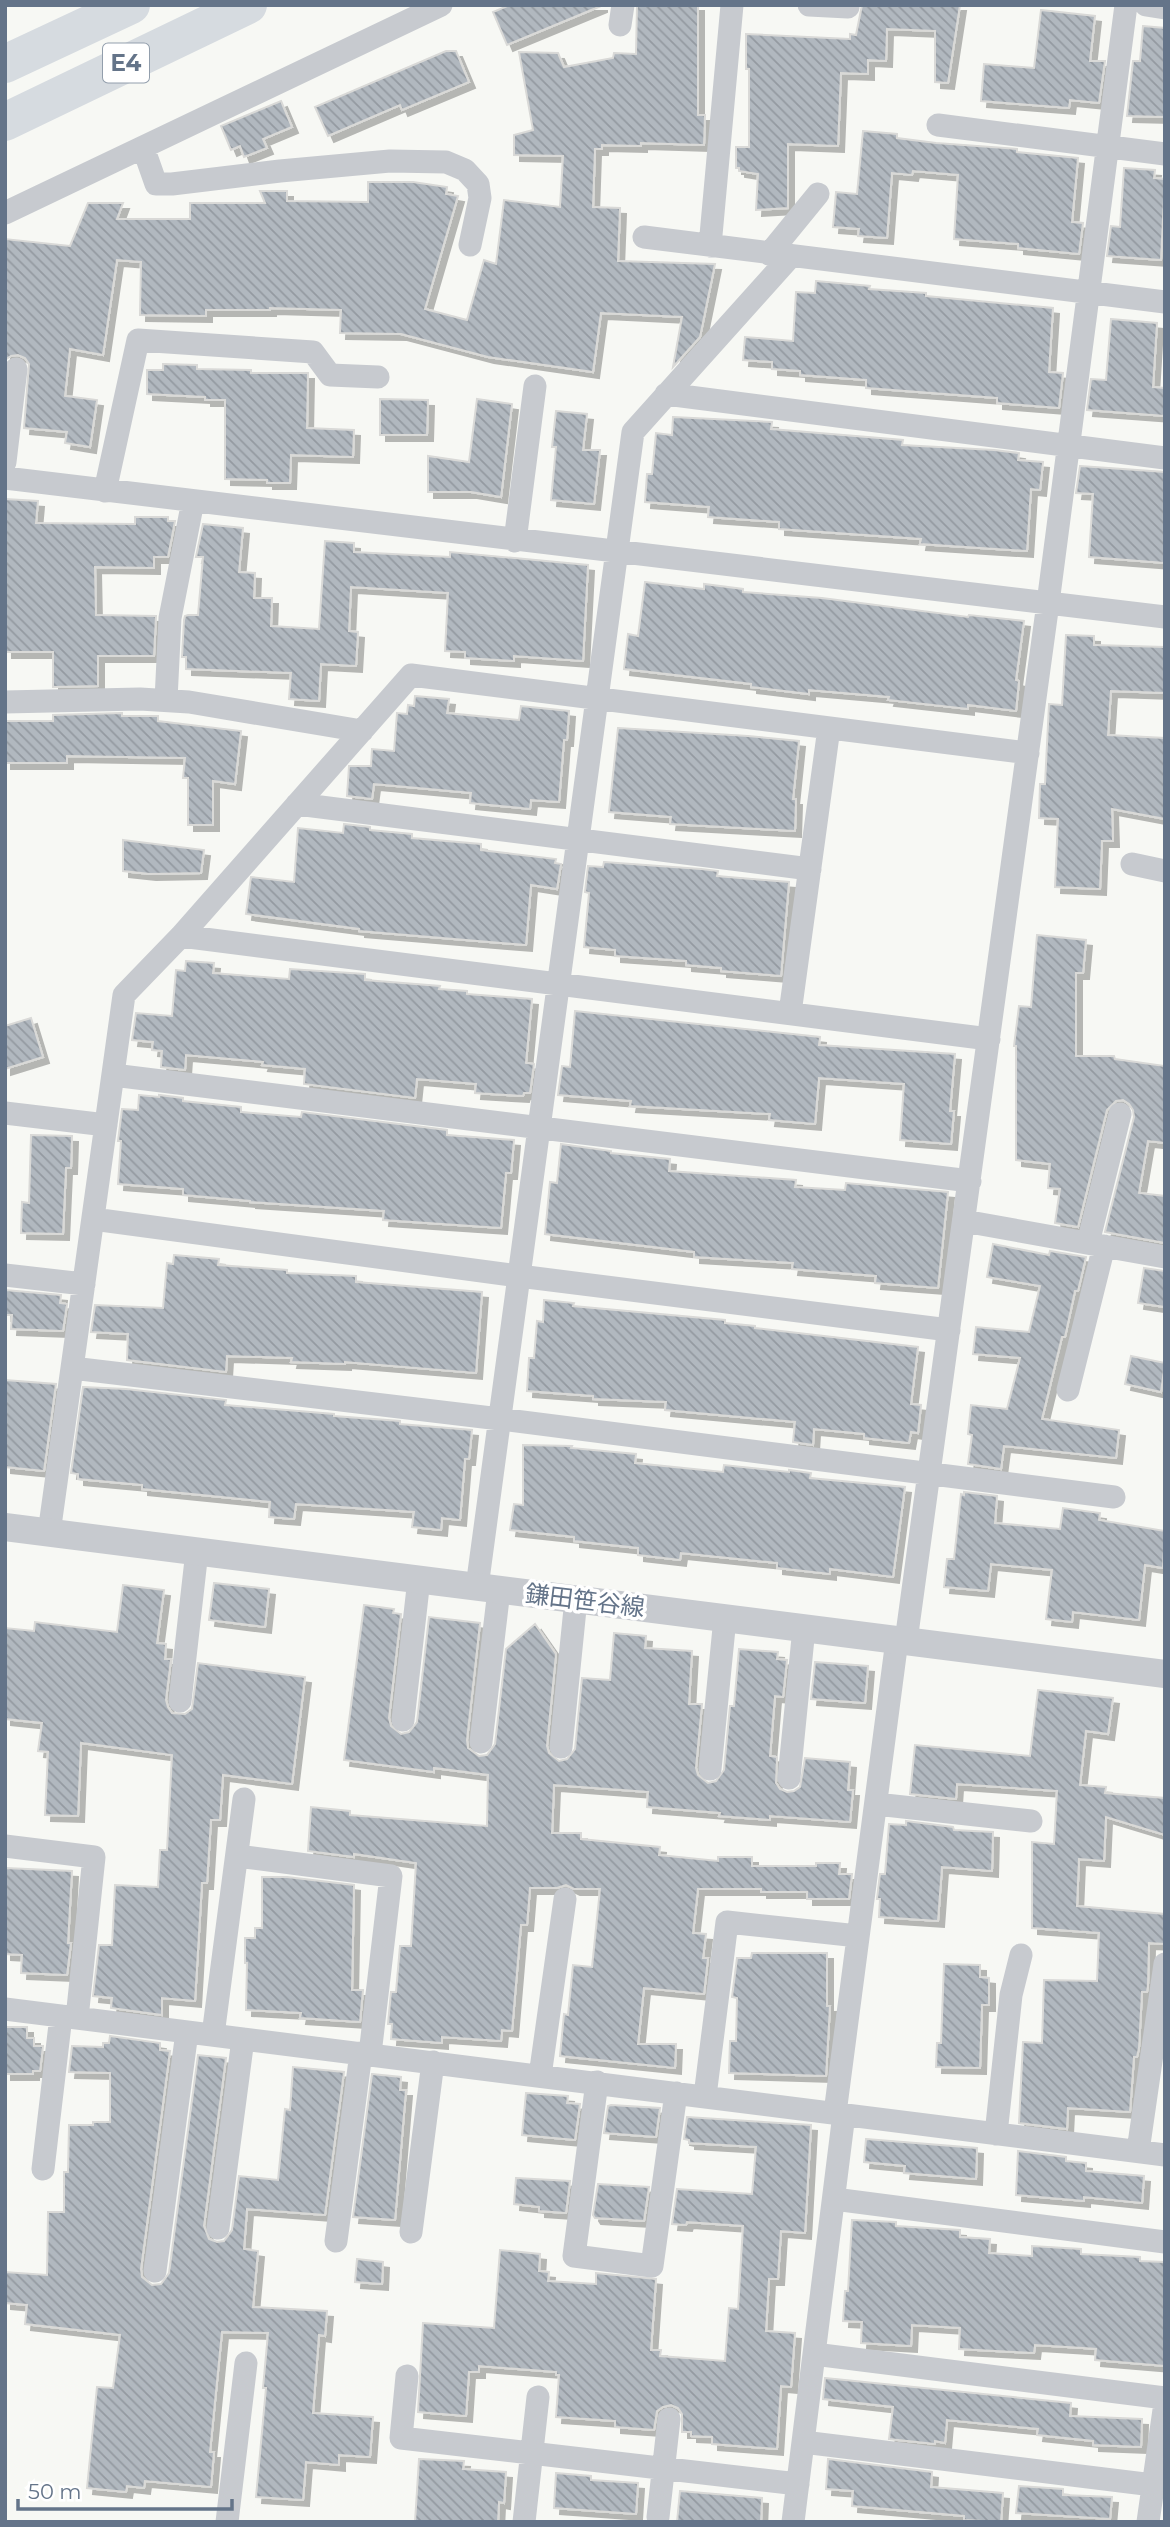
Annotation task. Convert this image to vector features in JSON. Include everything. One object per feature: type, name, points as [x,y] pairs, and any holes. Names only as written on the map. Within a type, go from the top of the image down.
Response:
[{"type":"highway","name":"E4","points":[[5,65],[131,5]]},
{"type":"highway","name":"E4","points":[[5,122],[248,5]]},
{"type":"street","points":[[5,213],[441,5]]},
{"type":"street","points":[[710,246],[732,5]]},
{"type":"street","points":[[809,5],[848,7]]},
{"type":"street","points":[[793,2522],[834,2199],[858,1936],[876,1804],[929,1473],[970,1181],[1126,5]]},
{"type":"street","points":[[1146,5],[1165,8]]},
{"type":"street","points":[[938,125],[1165,154]]},
{"type":"street","points":[[144,147],[156,184],[390,161],[446,162],[465,170],[478,184],[480,198],[470,245]]},
{"type":"street","points":[[481,1742],[500,1419],[634,432],[779,255],[818,194]]},
{"type":"street","points":[[644,237],[1165,302]]},
{"type":"street","points":[[105,491],[138,340],[313,352],[330,375],[378,377]]},
{"type":"street","points":[[5,462],[16,369]]},
{"type":"street","points":[[515,541],[535,386]]},
{"type":"street","points":[[666,394],[1165,458]]},
{"type":"street","points":[[5,478],[1165,617]]},
{"type":"street","points":[[166,700],[170,618],[193,501]]},
{"type":"street","points":[[49,1533],[124,995],[181,936],[411,675],[1028,753]]},
{"type":"street","points":[[5,702],[166,700],[362,731]]},
{"type":"street","points":[[790,1013],[829,728]]},
{"type":"street","points":[[297,804],[810,869]]},
{"type":"street","points":[[1132,864],[1165,871]]},
{"type":"street","points":[[181,936],[989,1039]]},
{"type":"street","points":[[113,1074],[970,1181]]},
{"type":"street","points":[[5,1113],[106,1125]]},
{"type":"street","points":[[1068,1390],[1120,1114]]},
{"type":"street","points":[[93,1219],[949,1330]]},
{"type":"street","points":[[964,1221],[1165,1258]]},
{"type":"street","points":[[5,1275],[84,1284]]},
{"type":"street","points":[[72,1368],[1114,1497]]},
{"type":"street","name":"鎌田笹谷線","points":[[5,1527],[1165,1674]]},
{"type":"street","points":[[180,1702],[197,1552]]},
{"type":"street","points":[[402,1720],[419,1579]]},
{"type":"street","points":[[561,1747],[576,1599]]},
{"type":"street","points":[[710,1769],[726,1618]]},
{"type":"street","points":[[789,1778],[804,1628]]},
{"type":"street","points":[[213,2035],[244,1800]]},
{"type":"street","points":[[876,1804],[1031,1821]]},
{"type":"street","points":[[5,1846],[94,1857],[43,2169]]},
{"type":"street","points":[[237,1856],[391,1876],[337,2241]]},
{"type":"street","points":[[540,2076],[565,1899]]},
{"type":"street","points":[[705,2096],[727,1922],[858,1936]]},
{"type":"street","points":[[996,2134],[1011,1995],[1021,1955]]},
{"type":"street","points":[[1138,2151],[1165,1964]]},
{"type":"street","points":[[5,2009],[1165,2155]]},
{"type":"street","points":[[155,2271],[187,2032]]},
{"type":"street","points":[[218,2228],[243,2039]]},
{"type":"street","points":[[411,2232],[433,2062]]},
{"type":"street","points":[[597,2082],[574,2256],[652,2266],[676,2093]]},
{"type":"street","points":[[834,2199],[1165,2242]]},
{"type":"street","points":[[814,2354],[1165,2398]]},
{"type":"street","points":[[227,2522],[246,2362]]},
{"type":"street","points":[[407,2376],[401,2438],[797,2484]]},
{"type":"street","points":[[524,2522],[538,2397]]},
{"type":"street","points":[[1148,2522],[1165,2403]]},
{"type":"street","points":[[658,2517],[669,2419]]},
{"type":"street","points":[[803,2442],[1153,2485]]},
{"type":"building","points":[[510,5],[601,6],[507,45],[493,12]]},
{"type":"building","points":[[637,5],[698,5],[698,115],[705,115],[704,145],[602,145],[602,149],[595,149],[593,207],[620,208],[618,261],[715,264],[700,337],[673,367],[682,317],[601,313],[593,372],[488,357],[401,334],[340,333],[341,310],[270,308],[206,310],[206,316],[140,315],[141,262],[117,260],[103,355],[70,349],[65,396],[97,400],[90,447],[65,443],[67,432],[24,428],[29,364],[25,358],[18,355],[5,360],[5,239],[70,246],[88,203],[123,203],[117,219],[190,219],[190,203],[265,203],[260,191],[287,191],[287,201],[368,202],[368,182],[413,182],[447,187],[446,194],[458,196],[425,309],[467,320],[484,260],[496,264],[504,200],[560,207],[563,156],[514,155],[514,135],[533,130],[519,52],[558,53],[564,67],[613,58],[614,53],[636,54]]},
{"type":"building","points":[[862,5],[960,5],[948,83],[935,82],[935,31],[887,29],[886,61],[868,60],[868,74],[841,73],[838,146],[788,144],[788,208],[756,210],[758,174],[739,171],[739,168],[736,168],[736,147],[749,147],[746,34],[850,39],[850,34],[856,35]]},
{"type":"building","points":[[1041,10],[1095,16],[1090,61],[1105,61],[1099,103],[1070,100],[1069,108],[981,101],[984,64],[1034,68]]},
{"type":"building","points":[[1143,26],[1165,28],[1165,117],[1127,116],[1133,61],[1140,61]]},
{"type":"building","points":[[446,51],[456,51],[469,82],[402,110],[400,105],[328,136],[315,107]]},
{"type":"building","points":[[281,101],[292,127],[263,139],[267,148],[244,157],[240,146],[231,150],[221,126]]},
{"type":"building","points":[[863,131],[897,134],[897,138],[936,143],[1017,149],[1017,152],[1078,158],[1072,222],[1083,223],[1079,254],[1018,248],[1018,244],[954,239],[958,175],[913,171],[912,175],[892,173],[887,238],[858,236],[859,229],[833,227],[836,192],[857,194]]},
{"type":"building","points":[[1124,168],[1155,170],[1154,178],[1165,179],[1161,260],[1107,256],[1111,226],[1120,227]]},
{"type":"building","points":[[816,281],[870,286],[869,289],[926,293],[926,296],[1053,308],[1049,372],[1063,373],[1059,408],[997,403],[997,398],[866,388],[866,380],[800,375],[800,371],[772,369],[772,362],[743,360],[745,337],[793,341],[796,292],[815,293]]},
{"type":"building","points":[[1111,319],[1157,323],[1153,387],[1165,388],[1165,416],[1087,410],[1091,379],[1106,380]]},
{"type":"building","points":[[163,364],[197,365],[197,369],[251,370],[251,373],[308,373],[307,428],[354,430],[353,457],[291,455],[290,483],[225,479],[225,400],[147,394],[147,370],[163,370]]},
{"type":"building","points":[[380,399],[428,400],[427,435],[380,435]]},
{"type":"building","points":[[477,399],[512,404],[501,497],[471,492],[428,492],[428,456],[469,462]]},
{"type":"building","points":[[556,411],[587,414],[583,450],[600,450],[594,504],[551,500]]},
{"type":"building","points":[[673,417],[772,422],[771,429],[903,440],[902,445],[1019,453],[1018,460],[1043,462],[1040,490],[1031,489],[1027,551],[920,544],[921,539],[779,529],[779,522],[708,517],[709,507],[645,502],[647,474],[652,474],[656,433],[672,435]]},
{"type":"building","points":[[1080,466],[1165,472],[1165,563],[1089,557],[1093,494],[1076,493]]},
{"type":"building","points":[[5,499],[38,501],[36,523],[135,524],[135,517],[168,517],[168,521],[175,521],[168,557],[154,557],[154,568],[95,567],[96,615],[156,616],[154,656],[98,656],[98,686],[53,687],[53,652],[6,652]]},
{"type":"building","points":[[203,524],[243,528],[239,572],[255,573],[254,598],[272,598],[271,626],[319,629],[325,541],[354,543],[354,552],[450,557],[450,552],[588,565],[583,661],[514,656],[514,661],[465,658],[465,652],[445,651],[448,593],[351,587],[349,631],[358,632],[356,666],[321,664],[319,701],[289,699],[291,673],[186,669],[186,657],[182,657],[184,620],[185,616],[198,615],[203,557],[196,557]]},
{"type":"building","points":[[645,582],[704,589],[704,584],[743,589],[743,592],[822,598],[968,617],[1024,621],[1016,680],[1019,681],[1016,711],[968,705],[968,709],[888,700],[889,697],[809,690],[809,694],[751,687],[751,684],[624,669],[628,634],[638,636]]},
{"type":"building","points":[[1066,635],[1094,636],[1094,645],[1165,647],[1165,693],[1111,691],[1108,735],[1165,738],[1165,819],[1112,809],[1113,841],[1102,841],[1100,889],[1055,887],[1058,819],[1039,818],[1040,784],[1045,784],[1049,704],[1062,705]]},
{"type":"building","points":[[415,696],[449,699],[447,713],[519,720],[521,706],[569,711],[559,802],[531,800],[530,809],[470,803],[471,793],[374,784],[372,799],[347,796],[349,766],[371,766],[372,749],[394,751],[397,713],[407,714],[408,705],[414,706]]},
{"type":"building","points":[[122,713],[122,716],[158,716],[158,721],[241,731],[235,784],[213,781],[213,825],[188,825],[188,778],[183,778],[185,758],[67,756],[67,763],[5,763],[5,721],[53,721],[53,715]]},
{"type":"building","points":[[618,728],[799,741],[793,799],[796,799],[795,831],[670,824],[671,817],[609,812]]},
{"type":"building","points":[[344,824],[370,827],[370,830],[412,834],[412,838],[481,844],[481,850],[556,859],[555,863],[561,864],[557,889],[531,885],[526,945],[359,931],[246,914],[251,877],[294,882],[298,828],[343,833]]},
{"type":"building","points":[[123,840],[204,850],[201,873],[150,874],[123,871]]},
{"type":"building","points":[[604,862],[701,869],[718,871],[717,876],[789,882],[781,976],[721,971],[721,968],[686,965],[686,961],[615,956],[615,950],[584,947],[589,893],[585,892],[588,866],[603,867]]},
{"type":"building","points":[[1037,935],[1086,940],[1083,973],[1076,973],[1076,1056],[1114,1056],[1115,1059],[1165,1066],[1165,1143],[1148,1141],[1139,1193],[1165,1196],[1165,1243],[1105,1232],[1134,1117],[1133,1110],[1123,1100],[1116,1101],[1107,1110],[1078,1227],[1055,1223],[1060,1189],[1048,1188],[1050,1164],[1016,1160],[1014,1046],[1019,1006],[1031,1007]]},
{"type":"building","points":[[186,961],[214,963],[213,973],[289,979],[290,969],[365,974],[365,980],[440,986],[439,989],[467,991],[467,994],[532,999],[526,1063],[534,1064],[530,1093],[524,1093],[523,1096],[475,1093],[476,1084],[417,1079],[415,1098],[304,1084],[305,1069],[186,1055],[185,1070],[161,1067],[162,1051],[152,1050],[153,1042],[132,1040],[136,1013],[172,1016],[176,970],[185,971]]},
{"type":"building","points":[[575,1011],[820,1037],[819,1045],[955,1054],[950,1111],[954,1111],[951,1144],[900,1140],[904,1084],[819,1078],[815,1124],[769,1120],[770,1114],[630,1106],[631,1101],[558,1095],[562,1066],[570,1067]]},
{"type":"building","points":[[31,1018],[43,1057],[5,1069],[5,1026]]},
{"type":"building","points":[[139,1095],[159,1095],[183,1098],[183,1101],[241,1107],[241,1112],[301,1117],[302,1112],[447,1130],[447,1135],[514,1140],[511,1173],[506,1173],[501,1228],[383,1220],[384,1211],[250,1202],[183,1195],[183,1189],[118,1184],[121,1141],[118,1141],[122,1109],[138,1110]]},
{"type":"building","points":[[31,1135],[72,1136],[71,1168],[66,1168],[63,1234],[21,1233],[22,1202],[29,1203]]},
{"type":"building","points":[[561,1144],[670,1159],[669,1171],[796,1180],[795,1187],[845,1190],[846,1183],[948,1192],[938,1288],[875,1283],[876,1276],[792,1269],[793,1263],[694,1257],[694,1252],[545,1234],[550,1182],[557,1183]]},
{"type":"building","points":[[993,1244],[1049,1255],[1050,1251],[1086,1257],[1065,1337],[1062,1337],[1042,1419],[1119,1430],[1116,1458],[1004,1446],[1001,1469],[968,1464],[972,1435],[968,1434],[971,1405],[1007,1409],[1020,1358],[973,1354],[976,1327],[1029,1332],[1040,1286],[987,1277]]},
{"type":"building","points":[[174,1255],[219,1259],[218,1265],[287,1270],[287,1273],[356,1276],[356,1282],[482,1292],[476,1373],[345,1362],[291,1362],[292,1358],[227,1356],[226,1372],[127,1360],[128,1334],[91,1332],[95,1305],[163,1308],[167,1263],[173,1264]]},
{"type":"building","points":[[1144,1268],[1165,1271],[1165,1307],[1138,1303]]},
{"type":"building","points":[[5,1290],[61,1295],[60,1303],[67,1304],[63,1331],[11,1329],[12,1315],[5,1315]]},
{"type":"building","points":[[544,1300],[574,1303],[573,1306],[725,1320],[725,1323],[755,1328],[918,1347],[911,1404],[921,1405],[918,1433],[911,1432],[909,1443],[864,1438],[864,1434],[814,1429],[813,1445],[793,1442],[795,1422],[665,1410],[666,1402],[593,1399],[593,1396],[527,1391],[529,1358],[534,1358],[537,1321],[543,1322]]},
{"type":"building","points":[[1131,1356],[1165,1363],[1161,1392],[1125,1384]]},
{"type":"building","points":[[5,1380],[56,1384],[44,1471],[5,1467]]},
{"type":"building","points":[[83,1387],[226,1400],[225,1405],[472,1430],[469,1459],[465,1459],[460,1520],[442,1518],[441,1530],[412,1527],[414,1512],[296,1504],[294,1519],[269,1517],[270,1502],[142,1489],[142,1485],[78,1479],[78,1474],[71,1473]]},
{"type":"building","points":[[523,1445],[572,1446],[571,1448],[636,1454],[635,1463],[723,1472],[724,1465],[789,1470],[811,1473],[810,1478],[905,1487],[893,1577],[830,1569],[830,1574],[777,1568],[777,1563],[681,1553],[680,1560],[638,1555],[638,1548],[510,1530],[514,1504],[523,1505]]},
{"type":"building","points":[[964,1492],[997,1496],[995,1523],[1060,1529],[1063,1508],[1100,1513],[1099,1520],[1165,1531],[1163,1568],[1145,1565],[1139,1620],[1073,1612],[1072,1622],[1046,1619],[1052,1570],[991,1564],[988,1591],[944,1587],[947,1559],[954,1559],[961,1494],[964,1495]]},
{"type":"building","points":[[214,1583],[269,1589],[265,1627],[209,1620]]},
{"type":"building","points":[[123,1585],[164,1590],[157,1643],[166,1644],[165,1659],[171,1659],[166,1700],[172,1713],[185,1714],[192,1709],[198,1663],[305,1677],[292,1784],[223,1775],[220,1820],[211,1820],[207,1883],[202,1883],[195,2001],[162,1998],[162,2015],[111,2008],[112,1998],[93,1996],[99,1945],[112,1945],[115,1885],[158,1887],[160,1850],[167,1850],[172,1755],[81,1743],[78,1816],[45,1815],[48,1752],[38,1751],[42,1723],[5,1719],[5,1628],[34,1631],[35,1622],[117,1632]]},
{"type":"building","points":[[364,1605],[394,1609],[393,1613],[401,1614],[389,1718],[391,1726],[401,1734],[409,1732],[417,1722],[429,1617],[480,1623],[467,1740],[468,1748],[479,1756],[487,1755],[495,1744],[506,1649],[535,1624],[556,1654],[547,1746],[549,1753],[559,1761],[567,1759],[575,1749],[582,1678],[610,1680],[614,1633],[646,1636],[645,1648],[692,1651],[689,1704],[702,1704],[696,1768],[698,1775],[708,1783],[716,1781],[724,1770],[739,1649],[778,1652],[777,1659],[787,1660],[783,1697],[775,1696],[770,1756],[777,1757],[776,1783],[780,1789],[787,1792],[800,1787],[805,1758],[850,1762],[848,1790],[853,1790],[850,1822],[770,1816],[770,1820],[647,1807],[648,1792],[554,1785],[552,1833],[581,1833],[581,1839],[660,1847],[659,1855],[718,1861],[718,1857],[752,1857],[752,1866],[816,1866],[816,1863],[840,1863],[839,1874],[852,1874],[849,1899],[807,1899],[807,1892],[698,1889],[693,1933],[706,1934],[703,1958],[708,1958],[704,1994],[644,1988],[638,2044],[676,2044],[675,2068],[560,2056],[564,2014],[568,2015],[573,1965],[592,1967],[600,1889],[574,1889],[566,1885],[557,1888],[530,1888],[527,1925],[521,1925],[512,2031],[502,2030],[501,2041],[442,2037],[442,2043],[391,2039],[392,2024],[388,2024],[391,1992],[396,1992],[400,1946],[411,1946],[416,1863],[308,1851],[311,1807],[350,1811],[350,1815],[487,1826],[488,1775],[434,1768],[434,1772],[344,1760]]},
{"type":"building","points":[[815,1662],[868,1666],[865,1703],[811,1699]]},
{"type":"building","points":[[1038,1690],[1113,1698],[1108,1734],[1086,1731],[1080,1785],[1106,1787],[1105,1793],[1165,1798],[1165,1835],[1106,1817],[1104,1861],[1079,1859],[1077,1906],[1165,1914],[1165,1944],[1149,1943],[1148,1985],[1147,1992],[1142,1992],[1139,2048],[1137,2057],[1134,2057],[1130,2112],[1068,2108],[1067,2129],[1019,2123],[1023,2042],[1042,2043],[1044,1980],[1097,1981],[1099,1933],[1032,1928],[1032,1842],[1054,1844],[1057,1791],[957,1784],[956,1799],[910,1794],[915,1745],[1030,1756]]},
{"type":"building","points":[[906,1821],[953,1827],[954,1830],[993,1832],[992,1871],[942,1867],[938,1921],[879,1917],[880,1899],[877,1899],[880,1874],[885,1874],[889,1824],[906,1825]]},
{"type":"building","points":[[5,1868],[72,1871],[68,1943],[71,1943],[67,1975],[21,1973],[22,1955],[5,1954]]},
{"type":"building","points":[[262,1877],[287,1877],[354,1885],[352,1990],[363,1990],[360,2022],[300,2018],[301,2013],[246,2010],[245,1938],[255,1938],[255,1928],[262,1928]]},
{"type":"building","points":[[752,1953],[827,1953],[827,2006],[830,2006],[826,2076],[729,2073],[730,2041],[736,2041],[737,1998],[732,1997],[737,1958],[751,1958]]},
{"type":"building","points":[[944,1964],[980,1965],[980,1977],[989,1978],[989,2005],[982,2005],[980,2068],[936,2067],[937,2043],[941,2043]]},
{"type":"building","points":[[5,2027],[27,2027],[27,2038],[34,2038],[34,2046],[43,2046],[40,2071],[33,2071],[33,2074],[5,2074]]},
{"type":"building","points":[[110,2036],[160,2043],[160,2050],[170,2051],[141,2269],[142,2277],[152,2285],[161,2284],[169,2273],[198,2055],[226,2058],[204,2226],[209,2239],[217,2242],[224,2241],[232,2230],[239,2176],[278,2180],[285,2109],[290,2110],[293,2067],[344,2072],[325,2215],[247,2209],[244,2249],[258,2251],[253,2307],[327,2311],[325,2336],[319,2335],[313,2413],[373,2417],[370,2457],[339,2455],[339,2465],[306,2462],[303,2500],[256,2497],[268,2333],[222,2332],[210,2452],[214,2452],[211,2487],[145,2481],[144,2488],[127,2486],[126,2492],[87,2488],[97,2387],[113,2388],[120,2335],[25,2324],[27,2305],[5,2303],[5,2272],[47,2275],[48,2212],[64,2212],[64,2172],[68,2172],[69,2125],[110,2122],[110,2073],[69,2072],[72,2046],[103,2047],[103,2043],[109,2043]]},
{"type":"building","points":[[372,2074],[401,2077],[400,2090],[406,2090],[395,2220],[353,2217]]},
{"type":"building","points":[[526,2093],[568,2096],[567,2103],[580,2104],[575,2140],[522,2135]]},
{"type":"building","points":[[608,2106],[660,2108],[656,2137],[604,2133]]},
{"type":"building","points":[[687,2117],[811,2125],[805,2233],[781,2231],[778,2279],[769,2279],[766,2331],[795,2333],[791,2387],[781,2386],[777,2449],[712,2444],[712,2437],[691,2436],[691,2432],[682,2432],[682,2414],[678,2408],[671,2405],[657,2411],[654,2430],[615,2427],[615,2421],[556,2417],[559,2375],[556,2375],[556,2372],[479,2366],[479,2372],[469,2372],[466,2416],[418,2412],[423,2323],[494,2328],[500,2250],[540,2254],[539,2271],[549,2272],[548,2281],[596,2284],[596,2273],[656,2279],[651,2350],[661,2350],[660,2356],[725,2361],[729,2308],[738,2309],[743,2226],[687,2222],[686,2225],[672,2224],[677,2189],[752,2194],[756,2147],[689,2143],[689,2140],[684,2139]]},
{"type":"building","points":[[866,2139],[977,2148],[976,2179],[904,2173],[905,2166],[864,2162]]},
{"type":"building","points":[[1018,2151],[1066,2157],[1066,2161],[1086,2163],[1086,2171],[1144,2176],[1142,2203],[1084,2197],[1084,2201],[1016,2195]]},
{"type":"building","points":[[516,2178],[570,2181],[566,2213],[539,2211],[539,2207],[514,2204]]},
{"type":"building","points":[[598,2184],[649,2187],[644,2221],[595,2218],[593,2215]]},
{"type":"building","points":[[852,2220],[960,2230],[960,2237],[990,2239],[989,2253],[1032,2256],[1032,2246],[1081,2249],[1081,2254],[1140,2257],[1140,2261],[1165,2262],[1165,2366],[1095,2360],[1096,2349],[1035,2345],[1034,2353],[959,2349],[960,2328],[912,2325],[911,2346],[861,2343],[862,2322],[843,2321],[845,2291],[848,2291]]},
{"type":"building","points":[[357,2259],[383,2262],[382,2284],[355,2282]]},
{"type":"building","points":[[825,2378],[1071,2403],[1070,2416],[1142,2419],[1141,2447],[1093,2445],[1093,2441],[1037,2435],[1038,2429],[947,2420],[945,2443],[889,2439],[893,2407],[823,2399]]},
{"type":"building","points":[[419,2459],[464,2461],[463,2469],[506,2472],[504,2503],[499,2502],[498,2522],[415,2522]]},
{"type":"building","points":[[828,2459],[932,2472],[931,2487],[1003,2493],[1001,2522],[852,2506],[853,2491],[826,2489]]},
{"type":"building","points":[[556,2473],[591,2476],[591,2480],[638,2483],[636,2514],[554,2508]]},
{"type":"building","points":[[1019,2486],[1063,2489],[1063,2495],[1112,2497],[1110,2519],[1016,2513]]},
{"type":"building","points":[[680,2491],[762,2498],[761,2522],[677,2522]]}]
